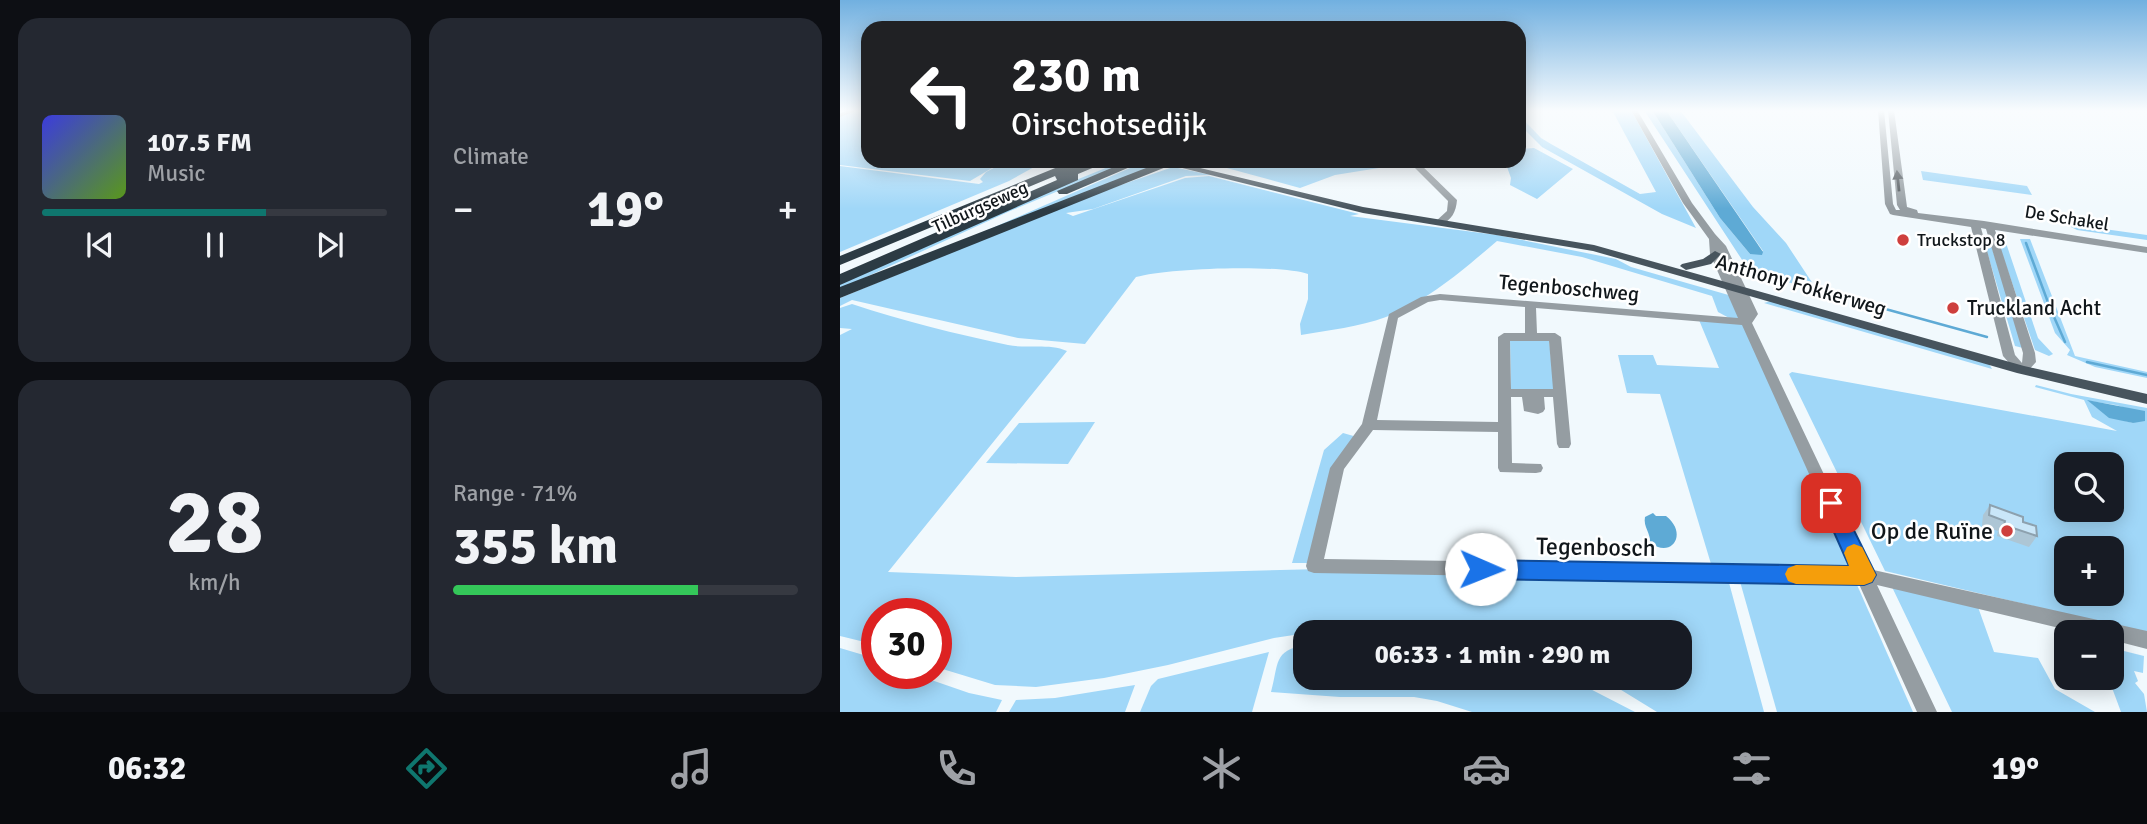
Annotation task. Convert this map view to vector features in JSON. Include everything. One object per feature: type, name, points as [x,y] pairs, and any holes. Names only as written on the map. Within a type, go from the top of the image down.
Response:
[{"type":"highway","points":[[840,255],[1013,181],[1036,168]]},
{"type":"highway","name":"Tilburgseweg","points":[[840,261],[1065,168]]},
{"type":"highway","name":"Tilburgseweg","points":[[840,272],[1086,168]]},
{"type":"highway","name":"Tilburgseweg","points":[[840,280],[1000,208],[1099,168]]},
{"type":"highway","name":"Tilburgseweg","points":[[840,293],[981,227],[1121,168]]},
{"type":"highway","points":[[840,293],[1152,168]]},
{"type":"main road","name":"Anthony Fokkerweg","points":[[1191,168],[1347,207],[1445,216],[1568,242],[2009,356],[2026,366],[2147,390]]},
{"type":"main road","name":"Anthony Fokkerweg","points":[[1215,168],[1333,198],[1572,237],[1686,266],[1733,283],[2147,399]]},
{"type":"main road","points":[[1686,266],[1705,263],[1715,254]]},
{"type":"street","points":[[1654,143],[1713,240],[1721,246],[1733,283]]},
{"type":"street","name":"De Schakel","points":[[1884,143],[1891,211],[1901,215],[2147,249]]},
{"type":"street","name":"De Schakel","points":[[1895,143],[1902,208],[1910,212],[1982,226]]},
{"type":"street","points":[[1419,168],[1454,202],[1445,216]]},
{"type":"street","points":[[1982,226],[2009,356]]},
{"type":"street","points":[[1982,226],[2026,366]]},
{"type":"street","points":[[1713,240],[1715,254],[1752,314],[1747,321],[1927,712]]},
{"type":"street","name":"Tegenboschweg","points":[[1393,316],[1432,297],[1747,321]]},
{"type":"street","points":[[1530,304],[1531,337]]},
{"type":"street","name":"Tegenbosch","points":[[1393,316],[1369,425],[1337,468],[1314,566],[1864,575]]},
{"type":"street","points":[[1536,468],[1505,468],[1504,337],[1555,337],[1564,444]]},
{"type":"street","points":[[1505,393],[1560,393]]},
{"type":"street","points":[[1369,425],[1505,427]]},
{"type":"street","points":[[1864,575],[2147,640]]},
{"type":"shaded area","points":[[840,143],[861,143],[861,168],[840,165]]},
{"type":"shaded area","points":[[1538,143],[1550,143],[1640,194],[1656,192],[1630,143],[1649,143],[1696,228],[1662,214]]},
{"type":"shaded area","points":[[1666,143],[1673,143],[1720,218],[1750,254],[1763,251],[1689,143],[1705,143],[1753,207],[1786,243],[1817,290],[1750,272]]},
{"type":"shaded area","points":[[1673,143],[1689,143],[1763,252],[1762,255],[1750,254],[1720,218]]},
{"type":"shaded area","points":[[1534,148],[1573,169],[1537,199],[1510,185],[1507,168],[1526,168],[1526,149]]},
{"type":"shaded area","points":[[840,166],[979,184],[983,182],[980,179],[994,168],[1032,168],[1009,181],[840,252]]},
{"type":"shaded area","points":[[864,168],[992,168],[970,181]]},
{"type":"shaded area","points":[[1106,168],[1114,168],[1010,211],[840,289],[840,284],[1004,209]]},
{"type":"shaded area","points":[[1130,168],[1150,168],[919,260]]},
{"type":"shaded area","points":[[1170,168],[1178,168],[1211,175],[1186,176],[1093,209],[1066,213],[1073,216],[1185,178],[1209,176],[1359,214],[1350,216],[1497,235],[1616,259],[1631,267],[1732,296],[1739,318],[1731,319],[1718,312],[1712,296],[1582,257],[1497,241],[1445,284],[1401,310],[1365,323],[1301,335],[1300,324],[1308,299],[1308,274],[1272,269],[1196,269],[1136,277],[1085,344],[1018,338],[852,300],[840,306],[840,298],[1083,198]]},
{"type":"shaded area","points":[[1227,168],[1379,168],[1335,175],[1300,188]]},
{"type":"shaded area","points":[[1921,171],[2027,186],[2032,195],[1923,180]]},
{"type":"shaded area","points":[[2079,222],[2095,224],[2097,228],[2147,235],[2147,240],[2077,230],[2063,223],[2080,225]]},
{"type":"shaded area","points":[[1982,235],[1988,235],[2023,348],[2015,346]]},
{"type":"shaded area","points":[[1996,236],[2005,240],[2038,338],[2053,354],[2049,356],[2035,350]]},
{"type":"shaded area","points":[[2020,239],[2030,239],[2075,356],[2147,372],[2147,378],[2095,367],[2067,355],[2070,350],[2055,333]]},
{"type":"shaded area","points":[[1771,301],[1988,362],[1992,369],[1764,303]]},
{"type":"shaded area","points":[[852,304],[910,322],[988,341],[1015,346],[1053,347],[1067,351],[888,572],[1016,577],[1322,569],[1728,579],[1764,712],[1657,712],[1621,690],[1692,690],[1692,620],[1293,620],[1293,635],[1104,678],[1036,687],[995,685],[952,672],[952,598],[861,598],[861,641],[840,636],[840,335],[852,329],[840,328],[840,308]]},
{"type":"shaded area","points":[[1699,320],[1738,322],[1746,326],[1856,566],[1851,572],[1711,564],[1660,394],[1627,393],[1618,355],[1653,355],[1657,365],[1719,368]]},
{"type":"shaded area","points":[[1549,339],[1554,389],[1511,389],[1510,340]]},
{"type":"shaded area","points":[[1792,372],[2117,431],[2092,417],[2084,400],[2035,387],[2036,385],[2147,408],[2147,633],[2124,628],[2124,620],[2092,620],[1885,571],[1789,374]],"holes":[[[2089,401],[2116,405],[2145,414],[2133,423],[2109,415]]]},
{"type":"shaded area","points":[[2087,400],[2145,411],[2145,421],[2133,423],[2109,418]]},
{"type":"shaded area","points":[[1095,422],[1068,464],[986,463],[1019,423]]},
{"type":"shaded area","points":[[1343,433],[1357,437],[1333,469],[1310,563],[1292,563],[1324,450]]},
{"type":"shaded area","points":[[1653,513],[1656,516],[1666,516],[1673,523],[1677,536],[1671,546],[1658,547],[1650,543],[1645,517]]},
{"type":"shaded area","points":[[1739,578],[1854,578],[1913,712],[1777,712]]},
{"type":"shaded area","points":[[1892,587],[1978,607],[1994,652],[2038,658],[2054,690],[2095,712],[1952,712]]},
{"type":"shaded area","points":[[840,648],[861,654],[861,689],[952,687],[1002,700],[996,712],[840,712]]},
{"type":"shaded area","points":[[1293,649],[1293,690],[1592,690],[1635,712],[1472,712],[1414,697],[1340,697],[1271,692],[1279,660]]},
{"type":"shaded area","points":[[2124,651],[2144,656],[2143,673],[2134,671],[2138,681],[2135,683],[2144,694],[2147,712],[2121,712],[2113,690],[2124,690]]},
{"type":"shaded area","points":[[1269,652],[1252,712],[1140,712],[1151,686],[1158,679]]},
{"type":"shaded area","points":[[1135,685],[1125,712],[1009,712],[1016,700],[1055,698]]},
{"type":"building","points":[[1990,505],[2023,517],[2023,522],[2036,526],[2037,536],[2004,525],[2005,521],[1989,515]]},
{"type":"waterway","points":[[2026,243],[2049,305]]},
{"type":"waterway","points":[[1794,284],[1848,299]]},
{"type":"waterway","points":[[1860,302],[1987,337]]},
{"type":"waterway","points":[[2051,310],[2065,342]]},
{"type":"waterway","points":[[2087,362],[2147,375]]},
{"type":"slow traffic","points":[[1796,574],[1864,575],[1854,553]]},
{"type":"place","name":"Truckstop 8","points":[[1903,240]]},
{"type":"place","name":"Truckland Acht","points":[[1953,308]]},
{"type":"place","name":"Op de Ruïne","points":[[2007,531]]},
{"type":"route","points":[[1481,569],[1864,575],[1831,503]]}]
